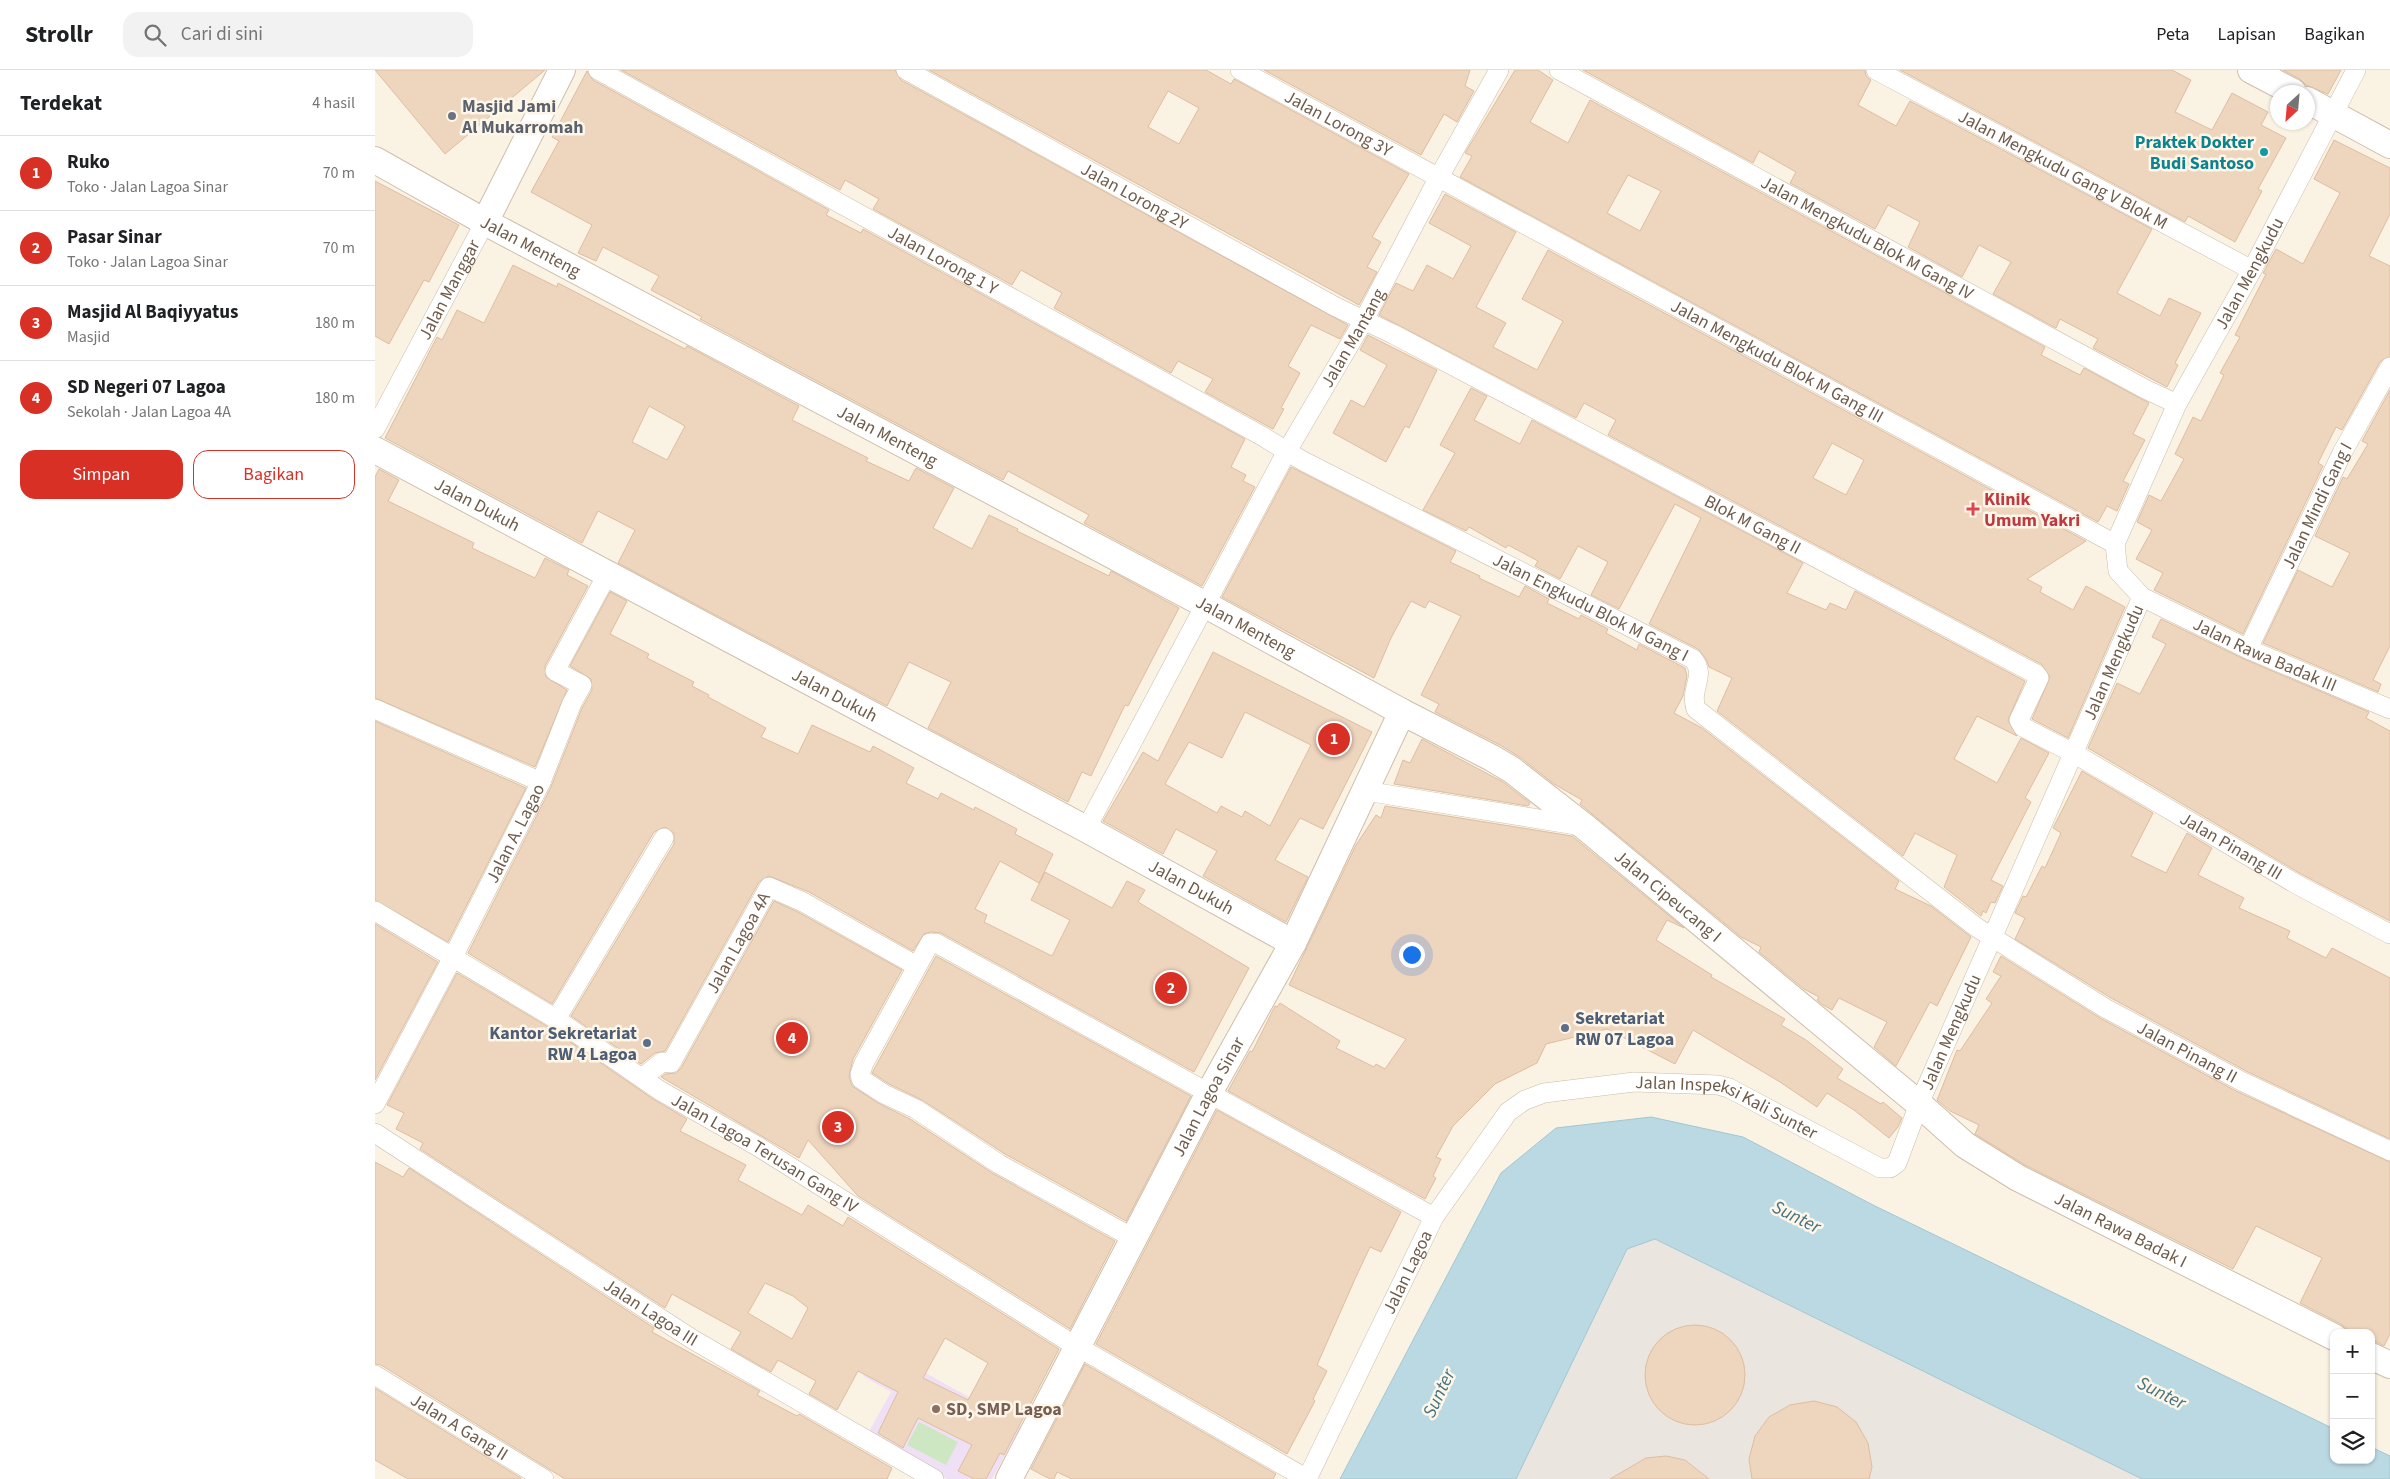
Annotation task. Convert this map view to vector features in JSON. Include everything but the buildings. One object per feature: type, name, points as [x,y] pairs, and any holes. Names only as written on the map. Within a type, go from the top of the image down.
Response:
[{"type":"street","name":"Jalan Manggar","points":[[375,429],[485,222],[562,70]]},
{"type":"street","name":"Jalan Lorong 1 Y","points":[[598,70],[1287,451]]},
{"type":"street","name":"Jalan Lorong 2Y","points":[[907,70],[1336,307],[1364,320]]},
{"type":"street","name":"Jalan Lorong 3Y","points":[[1240,70],[1439,176]]},
{"type":"street","name":"Jalan Mantang","points":[[1086,829],[1287,451],[1364,320],[1439,176],[1499,70]]},
{"type":"street","name":"Jalan Mengkudu Blok M Gang IV","points":[[1559,70],[2145,389],[2177,404]]},
{"type":"street","name":"Jalan Mengkudu Gang V Blok M","points":[[1876,70],[2251,270]]},
{"type":"street","points":[[2251,70],[2280,85]]},
{"type":"street","name":"Jalan Mengkudu","points":[[1897,1162],[1919,1104],[2075,754],[2142,597],[2118,571],[2115,544],[2177,404],[2251,270],[2356,70]]},
{"type":"street","points":[[2315,104],[2390,145]]},
{"type":"street","name":"Jalan Menteng","points":[[375,160],[485,222],[1204,604],[1402,712]]},
{"type":"street","name":"Jalan Mengkudu Blok M Gang III","points":[[1439,176],[2115,544]]},
{"type":"street","name":"Blok M Gang II","points":[[1364,320],[2036,674],[2039,678],[2019,720],[2023,727],[2075,754]]},
{"type":"street","name":"Jalan Mindi Gang I","points":[[2248,649],[2341,453],[2390,366]]},
{"type":"street","name":"Jalan Dukuh","points":[[375,450],[1086,829],[1293,943]]},
{"type":"street","name":"Jalan Engkudu Blok M Gang I","points":[[1287,451],[1303,461],[1693,659],[1699,666],[1700,674],[1694,690],[1693,700],[1696,709],[1975,927],[1993,936]]},
{"type":"street","name":"Jalan A. Lagao","points":[[375,1104],[453,957],[541,782],[572,703],[582,685],[555,672],[607,573]]},
{"type":"street","name":"Jalan Rawa Badak III","points":[[2142,597],[2248,649],[2388,703]]},
{"type":"street","points":[[375,709],[541,782]]},
{"type":"street","name":"Jalan Lagoa Sinar","points":[[1009,1479],[1209,1093],[1293,943],[1402,712]]},
{"type":"street","name":"Jalan Cipeucang I","points":[[1402,712],[1512,770],[1585,827],[1919,1104]]},
{"type":"street","name":"Jalan Pinang III","points":[[2075,754],[2296,884],[2390,934]]},
{"type":"street","points":[[1365,791],[1585,827]]},
{"type":"street","points":[[556,1019],[664,838]]},
{"type":"street","name":"Jalan Lagoa 4A","points":[[643,1077],[662,1062],[671,1063],[769,887],[803,902],[917,966]]},
{"type":"street","name":"Jalan Lagoa Terusan Gang IV","points":[[375,911],[556,1019],[643,1077],[659,1090],[757,1146],[1077,1346],[1307,1479]]},
{"type":"street","name":"Jalan Pinang II","points":[[1993,936],[2105,1008],[2241,1081],[2390,1151]]},
{"type":"street","points":[[1133,1238],[999,1164],[916,1109],[884,1094],[861,1079],[860,1074],[864,1064],[930,943],[936,943],[1112,1038],[1434,1217]]},
{"type":"street","name":"Jalan Inspeksi Kali Sunter","points":[[1544,1094],[1634,1082],[1718,1085],[1729,1088],[1880,1168],[1890,1168],[1897,1162]]},
{"type":"street","name":"Jalan Lagoa","points":[[1307,1479],[1434,1217],[1507,1112],[1525,1100],[1544,1094]]},
{"type":"street","name":"Jalan Rawa Badak I","points":[[1919,1104],[1965,1146],[2019,1178],[2330,1335]]},
{"type":"street","name":"Jalan Lagoa III","points":[[375,1132],[692,1339],[934,1479]]},
{"type":"street","points":[[2375,1358],[2390,1365]]},
{"type":"street","name":"Jalan A Gang II","points":[[375,1375],[544,1479]]},
{"type":"shaded area","points":[[1655,1239],[2142,1479],[1516,1479],[1627,1249]]},
{"type":"shaded area","name":"SD, SMP Lagoa","points":[[879,1347],[1021,1426],[992,1479],[947,1479],[867,1435],[891,1392],[863,1376]]},
{"type":"green space","points":[[919,1422],[958,1442],[946,1465],[907,1445]]},
{"type":"water","name":"Sunter","points":[[1651,1117],[1743,1137],[1873,1205],[2330,1427],[2330,1464],[2375,1464],[2375,1449],[2390,1456],[2390,1479],[2142,1479],[1655,1239],[1627,1249],[1516,1479],[1340,1479],[1501,1173],[1556,1128]]},
{"type":"place","name":"Masjid Jami Al Mukarromah","points":[[452,116]]},
{"type":"place","name":"Praktek Dokter Budi Santoso","points":[[2264,152]]},
{"type":"place","name":"Klinik Umum Yakri","points":[[1973,509]]},
{"type":"place","name":"Ruko","points":[[1334,739]]},
{"type":"place","name":"Pasar Sinar","points":[[1171,988]]},
{"type":"place","name":"Sekretariat RW 07 Lagoa","points":[[1565,1028]]},
{"type":"place","name":"SD Negeri 07 Lagoa","points":[[792,1038]]},
{"type":"place","name":"Kantor Sekretariat RW 4 Lagoa","points":[[647,1043]]},
{"type":"place","name":"Masjid Al Baqiyyatus","points":[[838,1127]]},
{"type":"place","name":"SD, SMP Lagoa","points":[[936,1409]]}]
